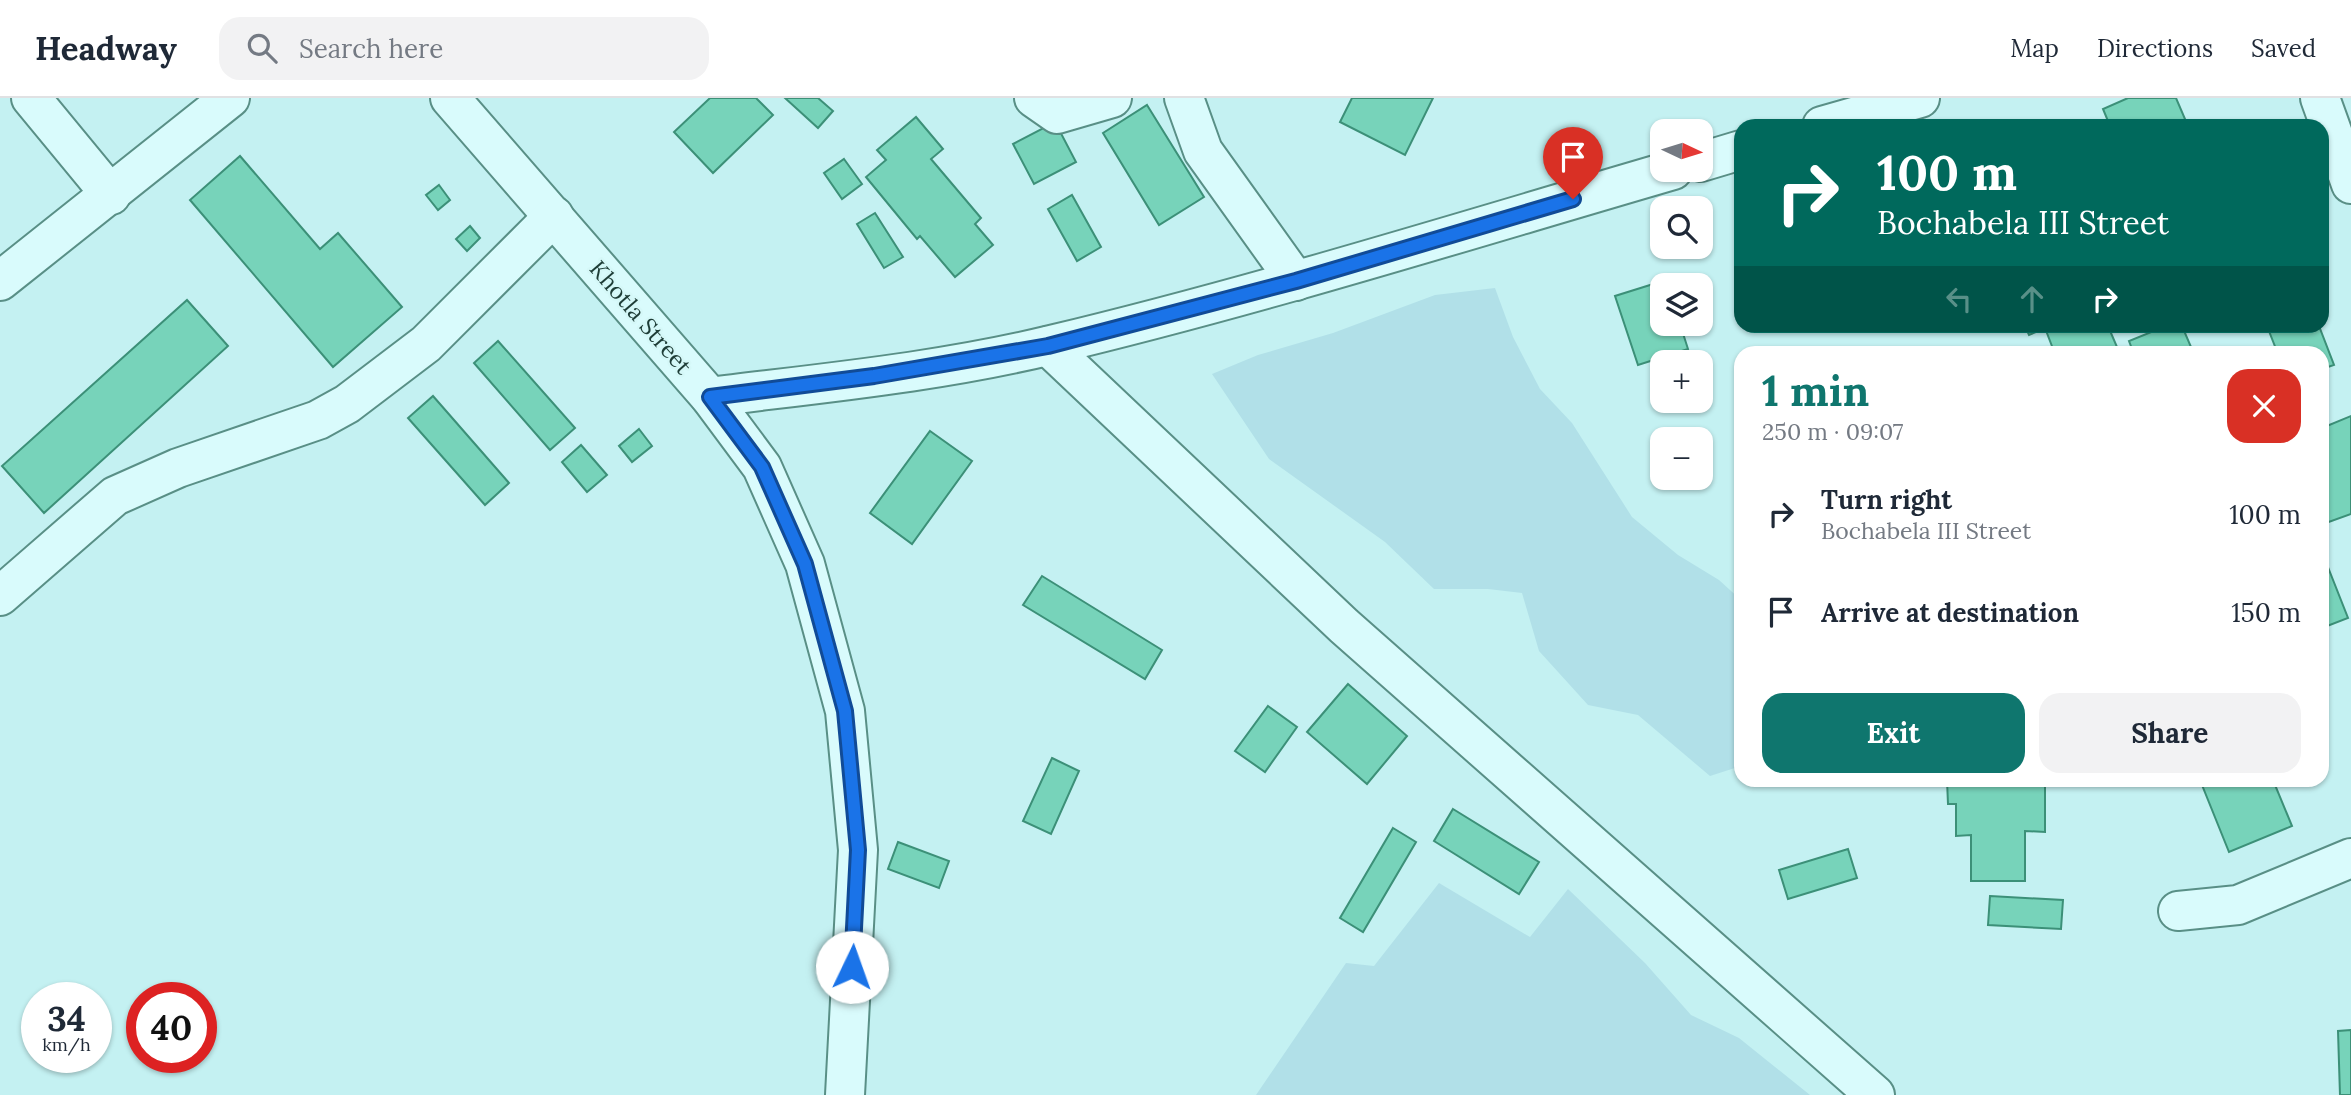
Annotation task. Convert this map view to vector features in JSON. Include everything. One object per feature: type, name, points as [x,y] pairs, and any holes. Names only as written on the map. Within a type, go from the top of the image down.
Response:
[{"type":"street","points":[[31,98],[111,195]]},
{"type":"street","points":[[0,281],[230,98]]},
{"type":"street","name":"Khotla Street","points":[[450,98],[710,397],[762,467],[805,564],[845,711],[858,850],[845,1095]]},
{"type":"street","points":[[1034,98],[1057,114],[1112,98]]},
{"type":"street","points":[[1184,98],[1202,152],[1296,281]]},
{"type":"street","points":[[2320,98],[2328,119]]},
{"type":"street","points":[[1845,119],[1909,99]]},
{"type":"street","points":[[2329,123],[2351,184]]},
{"type":"street","points":[[1713,158],[1734,152]]},
{"type":"street","points":[[710,397],[874,376],[1048,346],[1296,281],[1650,177]]},
{"type":"street","points":[[0,596],[116,496],[178,468],[317,421],[346,404],[426,344],[554,216]]},
{"type":"street","points":[[1048,346],[1345,626],[1875,1095]]},
{"type":"street","points":[[2179,911],[2238,905],[2351,859]]},
{"type":"shaded area","points":[[1495,288],[1513,337],[1540,389],[1572,423],[1632,517],[1678,555],[1719,580],[1734,594],[1734,768],[1710,776],[1638,715],[1588,705],[1539,651],[1522,593],[1488,589],[1434,589],[1385,542],[1269,459],[1212,374],[1258,355],[1333,333],[1435,295]]},
{"type":"shaded area","points":[[1439,883],[1530,937],[1568,889],[1645,963],[1691,1015],[1739,1038],[1810,1095],[1256,1095],[1346,963],[1374,966]]},
{"type":"building","points":[[710,98],[756,98],[773,115],[713,173],[674,132]]},
{"type":"building","points":[[785,98],[818,98],[833,111],[818,128]]},
{"type":"building","points":[[1352,98],[1433,98],[1405,155],[1340,122]]},
{"type":"building","points":[[2128,98],[2176,98],[2185,119],[2107,119],[2103,109]]},
{"type":"building","points":[[1147,105],[1204,197],[1159,225],[1103,133]]},
{"type":"building","points":[[916,117],[943,149],[931,159],[981,218],[975,224],[993,245],[955,277],[920,236],[917,239],[866,177],[886,160],[877,150]]},
{"type":"building","points":[[1055,122],[1076,162],[1034,184],[1013,144]]},
{"type":"building","points":[[240,156],[320,249],[338,233],[402,307],[333,367],[190,200]]},
{"type":"building","points":[[844,159],[862,184],[842,199],[824,173]]},
{"type":"building","points":[[439,185],[450,200],[438,210],[426,195]]},
{"type":"building","points":[[1072,195],[1101,247],[1077,261],[1048,209]]},
{"type":"building","points":[[875,213],[903,257],[884,268],[857,224]]},
{"type":"building","points":[[470,226],[480,238],[467,251],[456,239]]},
{"type":"building","points":[[1650,285],[1650,336],[1684,336],[1688,349],[1650,350],[1650,361],[1638,365],[1615,296]]},
{"type":"building","points":[[187,300],[228,346],[44,513],[2,466]]},
{"type":"building","points":[[2047,333],[2111,333],[2117,346],[2052,346]]},
{"type":"building","points":[[2149,333],[2185,333],[2191,346],[2131,346],[2129,341]]},
{"type":"building","points":[[2270,333],[2322,333],[2327,346],[2275,346]]},
{"type":"building","points":[[498,341],[575,428],[550,450],[474,363]]},
{"type":"building","points":[[2329,352],[2334,365],[2329,367]]},
{"type":"building","points":[[433,396],[509,483],[485,505],[408,418]]},
{"type":"building","points":[[2351,416],[2351,514],[2329,522],[2329,425]]},
{"type":"building","points":[[639,429],[652,446],[632,462],[619,446]]},
{"type":"building","points":[[930,431],[972,461],[912,544],[870,513]]},
{"type":"building","points":[[581,445],[607,475],[587,492],[562,462]]},
{"type":"building","points":[[2329,570],[2348,618],[2329,625]]},
{"type":"building","points":[[1042,576],[1162,650],[1145,679],[1023,605]]},
{"type":"building","points":[[1348,684],[1407,736],[1367,784],[1307,732]]},
{"type":"building","points":[[1268,706],[1297,727],[1265,772],[1235,751]]},
{"type":"building","points":[[1052,758],[1079,771],[1051,834],[1023,821]]},
{"type":"building","points":[[1947,787],[2045,787],[2045,832],[2025,831],[2025,881],[1971,881],[1971,835],[1956,836],[1956,804],[1948,804]]},
{"type":"building","points":[[2203,787],[2276,787],[2292,826],[2229,852]]},
{"type":"building","points":[[1453,809],[1539,862],[1519,894],[1434,841]]},
{"type":"building","points":[[1393,828],[1416,842],[1363,932],[1340,918]]},
{"type":"building","points":[[898,842],[949,861],[939,888],[888,869]]},
{"type":"building","points":[[1848,849],[1857,878],[1788,899],[1779,870]]},
{"type":"building","points":[[1990,896],[2063,900],[2061,929],[1988,925]]},
{"type":"building","points":[[2351,1030],[2351,1095],[2340,1095],[2338,1031]]},
{"type":"route","points":[[852,967],[858,850],[845,711],[805,564],[762,467],[710,397],[874,376],[1048,346],[1296,281],[1573,199]]}]
